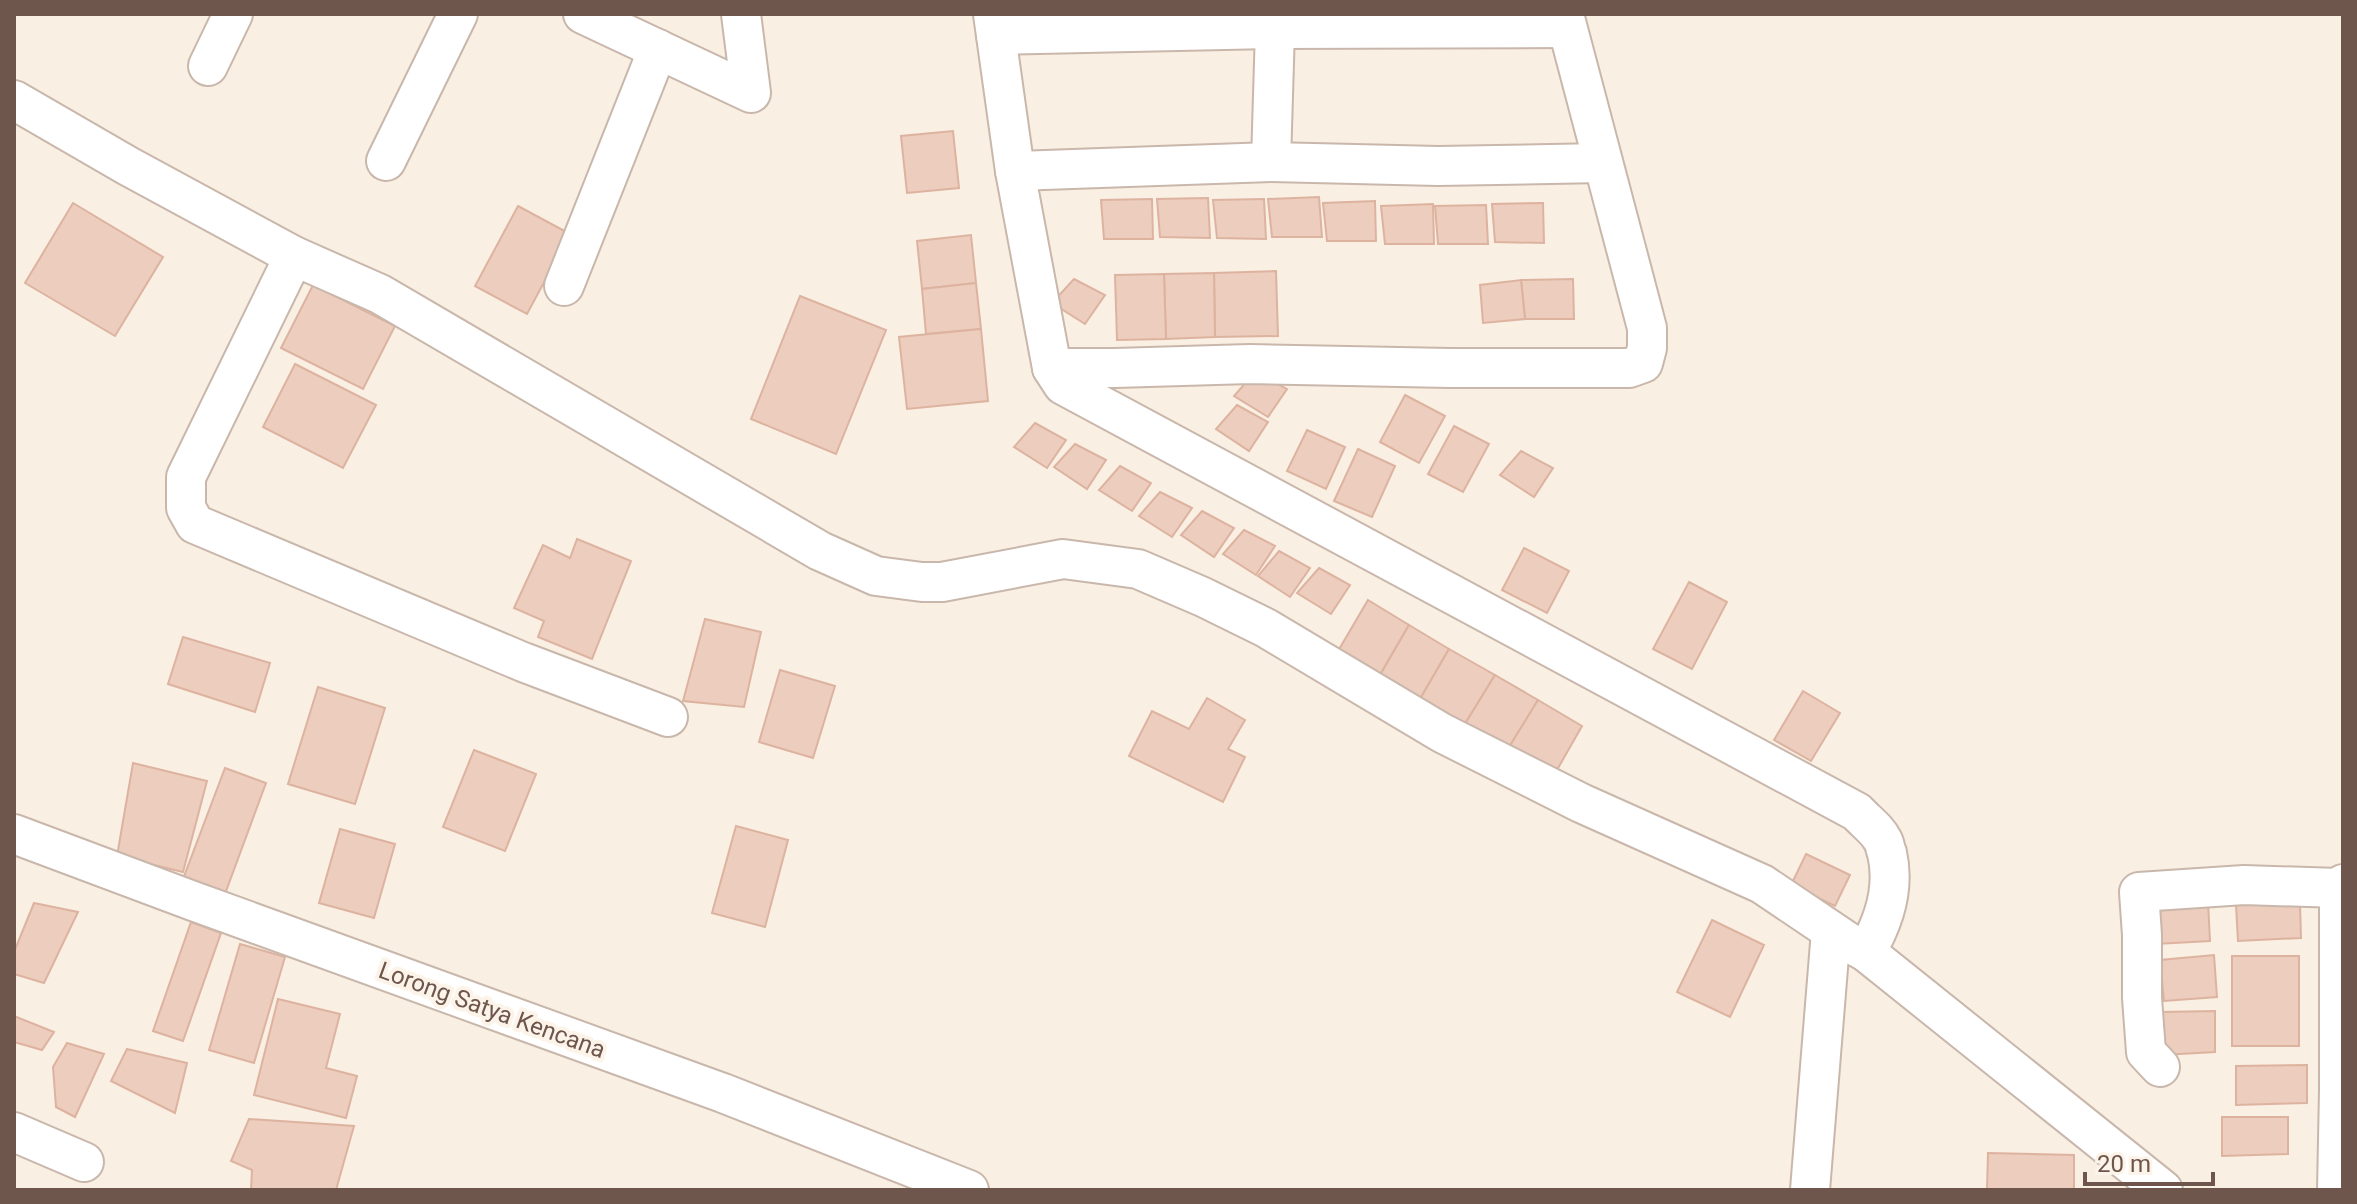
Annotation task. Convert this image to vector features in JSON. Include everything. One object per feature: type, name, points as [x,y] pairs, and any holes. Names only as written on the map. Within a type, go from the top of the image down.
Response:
[{"type":"street","points":[[208,66],[233,14]]},
{"type":"street","points":[[386,161],[458,14]]},
{"type":"street","points":[[583,14],[751,93],[741,14]]},
{"type":"street","points":[[1052,368],[1250,364],[1629,368],[1643,363],[1647,328],[1565,21],[1275,29],[994,24],[1015,171],[1052,368],[1063,385],[1857,812],[1883,841],[1888,861],[1887,907],[1866,952]]},
{"type":"street","points":[[1271,162],[1275,29]]},
{"type":"street","points":[[564,286],[658,49]]},
{"type":"street","points":[[14,100],[294,256],[380,294],[820,551],[876,576],[942,582],[1063,559],[1138,569],[1266,628],[1442,733],[1539,782],[1762,884],[1866,952],[2163,1190]]},
{"type":"street","points":[[1015,171],[1271,162],[1438,166],[1603,163]]},
{"type":"street","points":[[294,256],[186,477],[186,508],[195,524],[523,662],[668,717]]},
{"type":"street","name":"Lorong Satya Kencana","points":[[14,834],[723,1093],[969,1190]]},
{"type":"street","points":[[2160,1067],[2146,1052],[2139,892],[2244,885],[2341,886],[2337,1190]]},
{"type":"street","points":[[1810,1190],[1831,931]]},
{"type":"street","points":[[14,1132],[84,1162]]},
{"type":"building","points":[[953,131],[959,188],[907,193],[901,136]]},
{"type":"building","points":[[1319,197],[1322,237],[1272,237],[1268,199]]},
{"type":"building","points":[[1208,198],[1210,238],[1160,237],[1157,199]]},
{"type":"building","points":[[1152,199],[1153,239],[1104,239],[1101,200]]},
{"type":"building","points":[[1264,199],[1266,239],[1217,238],[1213,200]]},
{"type":"building","points":[[1375,201],[1376,241],[1327,241],[1323,203]]},
{"type":"building","points":[[73,203],[163,257],[115,336],[25,283]]},
{"type":"building","points":[[1543,203],[1544,243],[1495,242],[1492,204]]},
{"type":"building","points":[[1433,204],[1434,244],[1385,244],[1381,206]]},
{"type":"building","points":[[1486,205],[1488,244],[1438,244],[1435,206]]},
{"type":"building","points":[[518,206],[570,234],[527,314],[475,286]]},
{"type":"building","points":[[971,235],[976,283],[922,289],[917,241]]},
{"type":"building","points":[[1276,271],[1278,336],[1215,337],[1214,273]]},
{"type":"building","points":[[1214,273],[1215,337],[1166,339],[1164,274]]},
{"type":"building","points":[[1164,274],[1166,339],[1117,340],[1115,275]]},
{"type":"building","points":[[1074,279],[1105,295],[1085,324],[1052,303]]},
{"type":"building","points":[[1573,279],[1574,319],[1525,319],[1521,280]]},
{"type":"building","points":[[1521,280],[1525,319],[1483,323],[1480,285]]},
{"type":"building","points":[[976,283],[981,329],[926,334],[922,289]]},
{"type":"building","points":[[313,285],[395,326],[363,389],[281,348]]},
{"type":"building","points":[[800,296],[886,330],[836,454],[751,419]]},
{"type":"building","points":[[981,329],[988,401],[907,409],[899,337]]},
{"type":"building","points":[[295,364],[376,405],[343,468],[263,427]]},
{"type":"building","points":[[1255,372],[1287,389],[1268,417],[1234,396]]},
{"type":"building","points":[[1405,395],[1445,416],[1419,463],[1380,442]]},
{"type":"building","points":[[1237,405],[1268,422],[1249,451],[1216,429]]},
{"type":"building","points":[[1035,423],[1066,440],[1047,468],[1014,447]]},
{"type":"building","points":[[1454,426],[1489,444],[1463,492],[1428,474]]},
{"type":"building","points":[[1307,430],[1345,447],[1326,489],[1287,471]]},
{"type":"building","points":[[1075,444],[1106,460],[1087,489],[1054,467]]},
{"type":"building","points":[[1358,449],[1395,466],[1372,517],[1334,501]]},
{"type":"building","points":[[1521,451],[1553,468],[1534,497],[1500,475]]},
{"type":"building","points":[[1120,466],[1151,483],[1132,511],[1099,490]]},
{"type":"building","points":[[1160,492],[1192,508],[1172,537],[1139,516]]},
{"type":"building","points":[[1202,511],[1234,528],[1214,557],[1181,535]]},
{"type":"building","points":[[1244,530],[1275,546],[1256,575],[1223,554]]},
{"type":"building","points":[[577,539],[631,561],[592,659],[538,637],[544,621],[514,608],[543,545],[570,558]]},
{"type":"building","points":[[1524,548],[1569,571],[1547,613],[1502,590]]},
{"type":"building","points":[[1279,551],[1310,568],[1290,597],[1258,576]]},
{"type":"building","points":[[1319,568],[1350,585],[1331,614],[1297,593]]},
{"type":"building","points":[[1689,582],[1727,602],[1692,669],[1653,649]]},
{"type":"building","points":[[1368,600],[1409,625],[1376,682],[1334,658]]},
{"type":"building","points":[[705,619],[761,632],[744,707],[683,701]]},
{"type":"building","points":[[1409,625],[1449,649],[1416,706],[1376,682]]},
{"type":"building","points":[[183,637],[270,663],[255,712],[168,684]]},
{"type":"building","points":[[1449,649],[1495,675],[1460,732],[1416,706]]},
{"type":"building","points":[[780,670],[835,686],[813,758],[759,742]]},
{"type":"building","points":[[1495,675],[1538,700],[1503,757],[1460,732]]},
{"type":"building","points":[[318,687],[385,708],[355,804],[288,784]]},
{"type":"building","points":[[1803,691],[1840,713],[1811,761],[1774,740]]},
{"type":"building","points":[[1207,698],[1245,720],[1228,749],[1245,757],[1223,802],[1129,756],[1152,711],[1189,729]]},
{"type":"building","points":[[1538,700],[1582,726],[1549,784],[1503,757]]},
{"type":"building","points":[[474,750],[536,774],[505,851],[443,827]]},
{"type":"building","points":[[133,763],[207,781],[183,872],[117,856]]},
{"type":"building","points":[[225,768],[266,783],[222,902],[180,887]]},
{"type":"building","points":[[736,826],[788,840],[765,927],[712,913]]},
{"type":"building","points":[[340,829],[395,844],[374,918],[319,903]]},
{"type":"building","points":[[1806,854],[1850,875],[1835,906],[1791,885]]},
{"type":"building","points":[[2208,902],[2210,941],[2156,944],[2153,905]]},
{"type":"building","points":[[34,903],[78,912],[44,983],[14,974],[14,952]]},
{"type":"building","points":[[2300,903],[2301,938],[2238,941],[2236,905]]},
{"type":"building","points":[[1712,920],[1764,945],[1730,1017],[1677,992]]},
{"type":"building","points":[[191,922],[221,933],[183,1041],[153,1031]]},
{"type":"building","points":[[240,944],[285,957],[254,1063],[209,1050]]},
{"type":"building","points":[[2214,955],[2217,997],[2164,1001],[2160,960]]},
{"type":"building","points":[[2232,956],[2299,956],[2299,1046],[2232,1046]]},
{"type":"building","points":[[278,999],[340,1014],[326,1068],[357,1076],[346,1118],[254,1095]]},
{"type":"building","points":[[2215,1011],[2215,1052],[2162,1055],[2161,1012]]},
{"type":"building","points":[[14,1016],[54,1032],[42,1050],[14,1042]]},
{"type":"building","points":[[67,1043],[104,1054],[75,1117],[56,1107],[53,1067]]},
{"type":"building","points":[[127,1049],[187,1063],[175,1113],[111,1081]]},
{"type":"building","points":[[2307,1065],[2307,1103],[2236,1105],[2236,1066]]},
{"type":"building","points":[[2222,1117],[2288,1117],[2288,1154],[2222,1156]]},
{"type":"building","points":[[249,1119],[354,1126],[336,1190],[251,1190],[252,1170],[231,1161]]},
{"type":"building","points":[[1988,1153],[2074,1155],[2074,1190],[1987,1190]]}]
